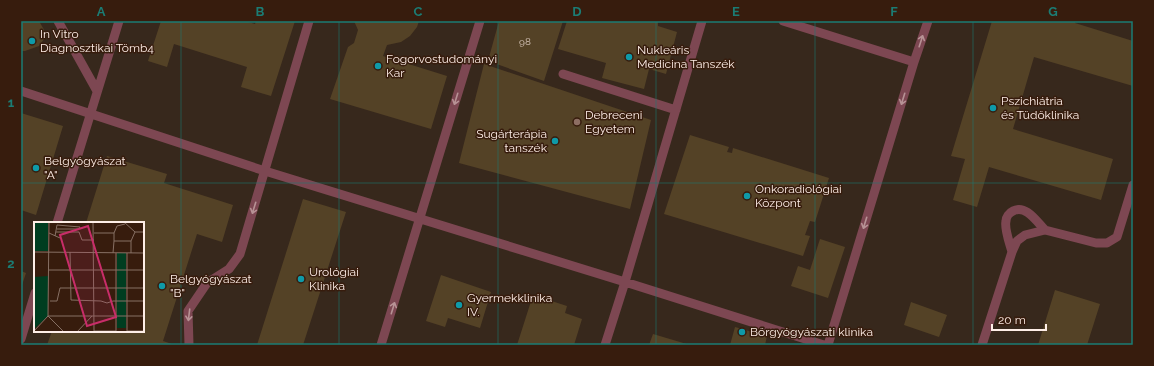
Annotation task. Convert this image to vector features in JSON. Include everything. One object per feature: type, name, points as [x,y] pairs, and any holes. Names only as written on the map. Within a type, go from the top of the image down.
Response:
[{"type":"lane","points":[[58,21],[97,91]]},
{"type":"lane","points":[[56,222],[119,21]]},
{"type":"lane","points":[[189,345],[188,311],[207,282],[229,269],[240,254],[309,21]]},
{"type":"lane","points":[[381,345],[480,21]]},
{"type":"lane","points":[[605,345],[702,21]]},
{"type":"lane","points":[[783,21],[914,62]]},
{"type":"lane","points":[[828,345],[914,62],[928,21]]},
{"type":"lane","points":[[563,74],[676,110]]},
{"type":"lane","points":[[21,91],[265,171],[824,345]]},
{"type":"lane","points":[[982,345],[1012,252],[1017,241],[1025,235],[1045,230],[1096,244],[1107,243],[1117,236],[1133,186]]},
{"type":"lane","points":[[1012,252],[1006,221],[1008,215],[1013,211],[1025,211],[1045,230]]},
{"type":"lane","points":[[21,339],[34,296]]},
{"type":"shaded area","name":"Debreceni Egyetem","points":[[21,21],[1133,21],[1133,345],[21,345]]},
{"type":"building","name":"In Vitro Diagnosztikai Tömb4","points":[[21,21],[39,21],[47,35],[39,46],[21,51]]},
{"type":"building","points":[[161,21],[245,21],[255,24],[256,21],[295,21],[271,96],[241,87],[247,67],[174,44],[167,67],[148,61]]},
{"type":"building","name":"Fogorvostudományi Kar","points":[[354,21],[419,21],[417,27],[410,36],[401,42],[387,45],[383,56],[447,76],[431,129],[330,99],[348,47],[354,43],[358,30]]},
{"type":"building","points":[[499,21],[563,21],[544,81],[488,61]]},
{"type":"building","name":"Nukleáris Medicina Tanszék","points":[[567,21],[658,21],[658,26],[677,32],[666,74],[649,69],[644,89],[602,78],[606,63],[558,49]]},
{"type":"building","name":"Pszichiátria és Tüdőklinika","points":[[992,21],[1075,21],[1075,23],[1133,41],[1133,86],[1034,57],[1013,129],[1113,159],[1101,200],[989,167],[977,207],[953,200],[965,159],[951,156]]},
{"type":"building","name":"Sugárterápia tanszék","points":[[484,64],[651,120],[630,209],[459,163]]},
{"type":"building","name":"Belgyógyászat \"A\"","points":[[21,113],[63,126],[36,215],[21,210]]},
{"type":"building","name":"Onkoradiológiai Központ","points":[[690,135],[729,147],[727,152],[732,153],[733,148],[829,178],[815,222],[810,221],[805,235],[810,236],[803,256],[664,214]]},
{"type":"building","name":"Belgyógyászat \"B\"","points":[[107,156],[167,174],[164,183],[233,205],[222,242],[197,234],[163,341],[175,345],[47,345],[52,332],[144,332],[144,222],[86,222]]},
{"type":"building","name":"Urológiai Klinika","points":[[303,199],[346,212],[303,345],[257,345]]},
{"type":"building","points":[[820,239],[845,247],[828,298],[791,286],[798,266],[810,270]]},
{"type":"building","points":[[21,271],[26,273],[21,288]]},
{"type":"building","name":"Gyermekklinika IV.","points":[[441,275],[491,292],[480,328],[448,318],[445,327],[426,321]]},
{"type":"building","points":[[1055,290],[1100,304],[1087,345],[1038,345]]},
{"type":"building","points":[[533,295],[567,306],[565,313],[582,319],[574,345],[517,345]]},
{"type":"building","points":[[911,302],[947,315],[939,337],[904,325]]},
{"type":"building","name":"Bőrgyógyászati klinika","points":[[735,327],[767,336],[765,345],[730,345]]},
{"type":"building","points":[[653,334],[690,345],[649,345]]},
{"type":"place","name":"In Vitro Diagnosztikai Tömb4","points":[[32,41]]},
{"type":"place","name":"Nukleáris Medicina Tanszék","points":[[629,57]]},
{"type":"place","name":"Fogorvostudományi Kar","points":[[378,66]]},
{"type":"place","name":"Pszichiátria és Tüdőklinika","points":[[993,108]]},
{"type":"place","name":"Debreceni Egyetem","points":[[577,122]]},
{"type":"place","name":"Sugárterápia tanszék","points":[[555,141]]},
{"type":"place","name":"Belgyógyászat \"A\"","points":[[36,168]]},
{"type":"place","name":"Onkoradiológiai Központ","points":[[747,196]]},
{"type":"place","name":"Urológiai Klinika","points":[[301,279]]},
{"type":"place","name":"Belgyógyászat \"B\"","points":[[162,286]]},
{"type":"place","name":"Gyermekklinika IV.","points":[[459,305]]},
{"type":"place","name":"Bőrgyógyászati klinika","points":[[742,332]]}]
